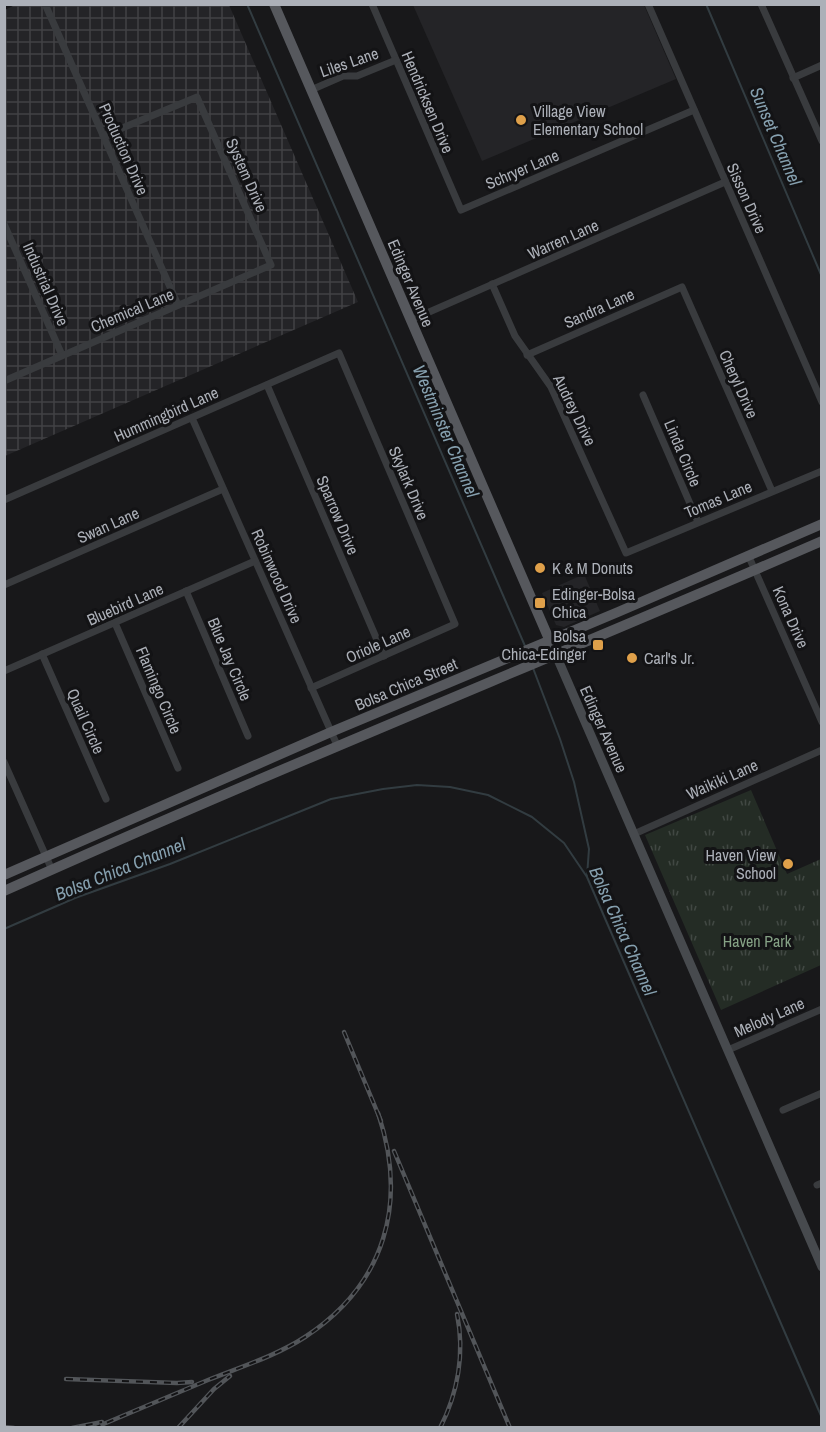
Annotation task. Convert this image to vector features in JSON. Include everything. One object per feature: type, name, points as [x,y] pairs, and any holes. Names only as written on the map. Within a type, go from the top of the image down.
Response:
[{"type":"main road","name":"Edinger Avenue","points":[[274,4],[822,1267]]},
{"type":"main road","name":"Bolsa Chica Street","points":[[4,875],[331,732],[822,524]]},
{"type":"main road","name":"Bolsa Chica Street","points":[[4,891],[337,745],[656,613],[822,541]]},
{"type":"main road","points":[[649,599],[656,613]]},
{"type":"street","name":"Production Drive","points":[[45,4],[178,305]]},
{"type":"street","name":"Hendricksen Drive","points":[[372,4],[461,210]]},
{"type":"street","name":"Sisson Drive","points":[[648,4],[822,402]]},
{"type":"street","points":[[762,5],[822,141]]},
{"type":"street","name":"Liles Lane","points":[[311,90],[343,76],[357,76],[396,60]]},
{"type":"street","points":[[794,78],[822,66]]},
{"type":"street","name":"System Drive","points":[[103,136],[197,97],[271,265]]},
{"type":"street","name":"Schryer Lane","points":[[461,210],[694,110]]},
{"type":"street","name":"Warren Lane","points":[[411,320],[725,182]]},
{"type":"street","name":"Industrial Drive","points":[[4,224],[62,355]]},
{"type":"street","name":"Chemical Lane","points":[[4,381],[271,265]]},
{"type":"street","name":"Audrey Drive","points":[[492,284],[515,336],[551,387],[626,553]]},
{"type":"street","name":"Sandra Lane","points":[[527,355],[682,287]]},
{"type":"street","name":"Cheryl Drive","points":[[682,287],[772,491]]},
{"type":"street","name":"Hummingbird Lane","points":[[4,500],[339,353]]},
{"type":"street","name":"Skylark Drive","points":[[339,353],[455,624]]},
{"type":"street","name":"Sparrow Drive","points":[[267,385],[384,656]]},
{"type":"street","name":"Linda Circle","points":[[643,395],[698,522]]},
{"type":"street","name":"Robinwood Drive","points":[[192,418],[337,745]]},
{"type":"street","name":"Tomas Lane","points":[[626,553],[822,471]]},
{"type":"street","name":"Swan Lane","points":[[4,585],[223,489]]},
{"type":"street","name":"Kona Drive","points":[[749,556],[822,722]]},
{"type":"street","name":"Bluebird Lane","points":[[4,671],[255,561]]},
{"type":"street","name":"Blue Jay Circle","points":[[186,591],[248,736]]},
{"type":"street","name":"Flamingo Circle","points":[[115,622],[178,768]]},
{"type":"street","name":"Oriole Lane","points":[[311,688],[455,624]]},
{"type":"street","name":"Quail Circle","points":[[42,654],[106,799]]},
{"type":"street","name":"Waikiki Lane","points":[[634,834],[822,750]]},
{"type":"street","points":[[4,762],[52,870]]},
{"type":"street","name":"Melody Lane","points":[[728,1050],[822,1009]]},
{"type":"street","points":[[783,1110],[822,1093]]},
{"type":"shaded area","points":[[17,4],[229,5],[358,302],[5,456],[5,10]]},
{"type":"shaded area","name":"Village View Elementary School","points":[[413,5],[644,5],[676,79],[482,161]]},
{"type":"shaded area","points":[[584,574],[600,611],[564,627],[556,625],[542,593]]},
{"type":"green space","name":"Haven Park","points":[[751,790],[787,874],[821,859],[821,965],[721,1010],[645,835]]},
{"type":"waterway","name":"Westminster Channel","points":[[247,4],[525,646]]},
{"type":"waterway","name":"Sunset Channel","points":[[706,4],[822,277]]},
{"type":"waterway","name":"Westminster Channel","points":[[533,668],[574,782],[589,849],[587,876]]},
{"type":"waterway","name":"Bolsa Chica Channel","points":[[4,929],[75,898],[170,864],[331,799],[417,785],[450,787],[488,795],[532,817],[564,843],[587,877],[822,1418]]},
{"type":"railway","points":[[344,1032],[381,1121]]},
{"type":"railway","points":[[94,1428],[282,1350],[305,1337],[333,1316],[355,1292],[372,1266],[383,1238],[389,1209],[391,1178],[387,1146],[378,1113]]},
{"type":"railway","points":[[394,1151],[510,1428]]},
{"type":"railway","points":[[440,1428],[451,1401],[458,1372],[460,1343],[457,1314]]},
{"type":"railway","points":[[178,1428],[214,1389],[230,1376]]},
{"type":"railway","points":[[66,1379],[192,1382]]},
{"type":"railway","points":[[72,1428],[102,1422]]},
{"type":"railway","points":[[4,1427],[14,1428]]},
{"type":"place","name":"Village View Elementary School","points":[[521,120]]},
{"type":"place","name":"K & M Donuts","points":[[540,568]]},
{"type":"place","name":"Edinger-Bolsa Chica","points":[[540,603]]},
{"type":"place","name":"Bolsa Chica-Edinger","points":[[598,645]]},
{"type":"place","name":"Carl's Jr.","points":[[632,658]]},
{"type":"place","name":"Haven View School","points":[[788,864]]}]
